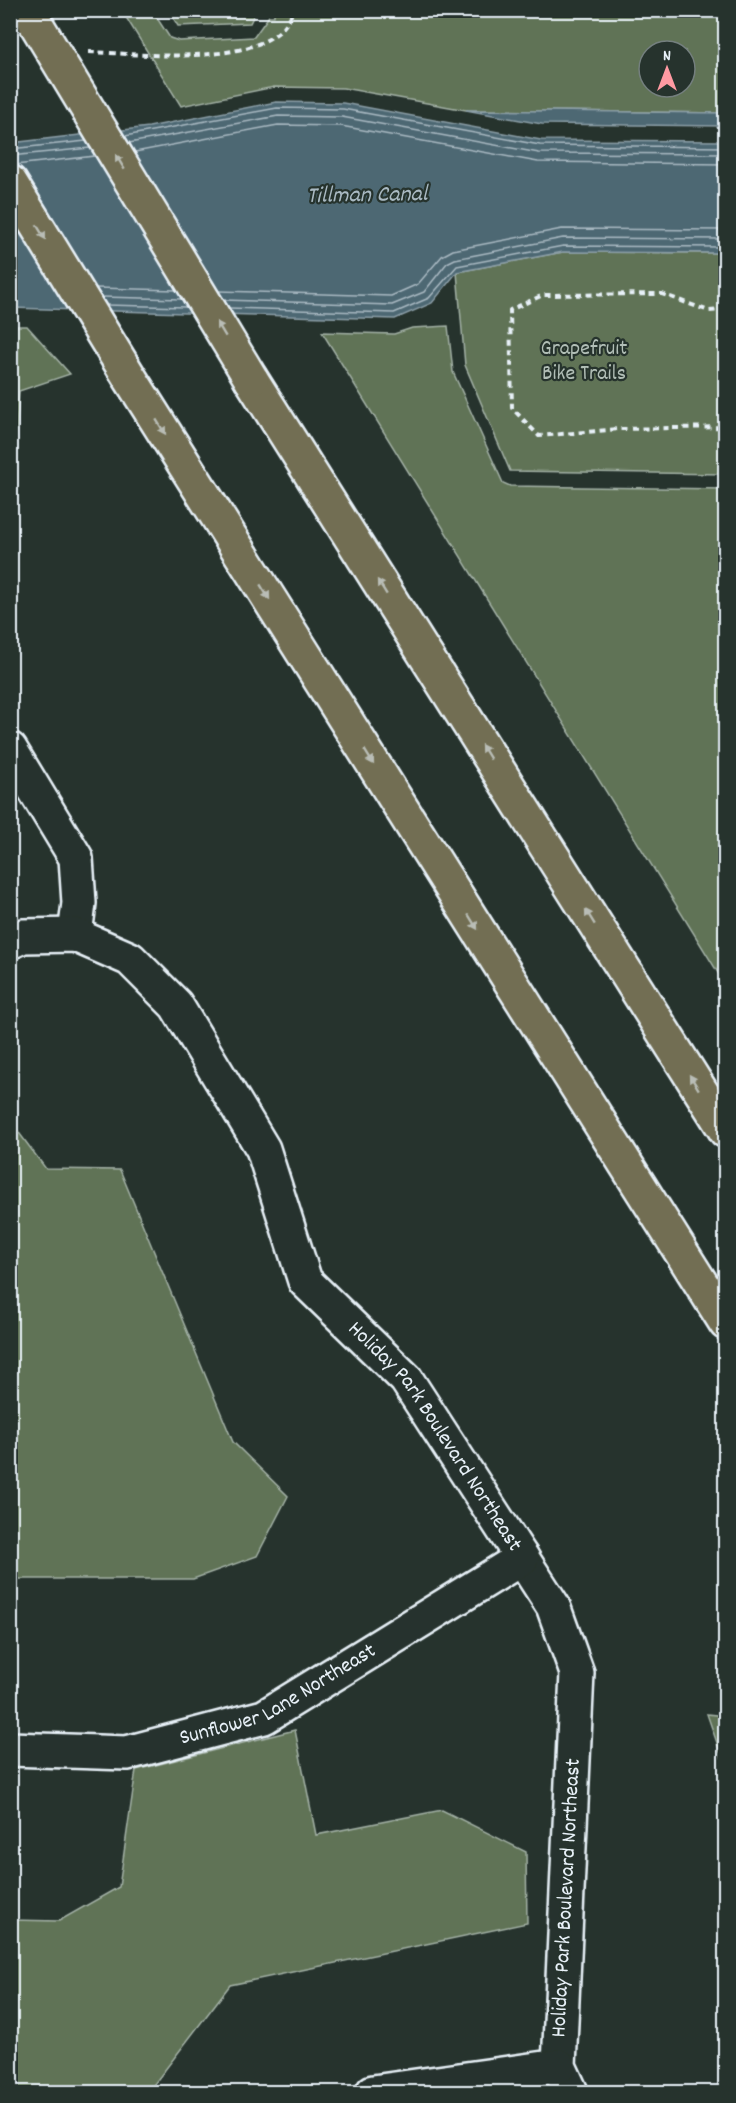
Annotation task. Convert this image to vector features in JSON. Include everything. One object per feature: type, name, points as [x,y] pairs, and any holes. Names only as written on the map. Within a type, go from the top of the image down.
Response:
[{"type":"highway","points":[[31,16],[251,379],[726,1131]]},
{"type":"highway","points":[[10,182],[130,378],[726,1323]]},
{"type":"street","points":[[10,749],[76,858],[79,903],[75,935]]},
{"type":"street","name":"Holiday Park Boulevard Northeast","points":[[10,942],[23,936],[75,935],[130,959],[176,1005],[263,1149],[305,1281],[406,1379],[553,1606],[577,1673],[565,2080]]},
{"type":"street","name":"Sunflower Lane Northeast","points":[[10,1749],[128,1753],[264,1717],[522,1558]]},
{"type":"street","points":[[373,2092],[565,2080]]},
{"type":"path","points":[[82,52],[202,54],[243,51],[270,39],[290,20],[293,10]]},
{"type":"path","points":[[726,310],[709,311],[662,294],[543,295],[510,310],[512,408],[539,436],[620,429],[726,427]]},
{"type":"green space","points":[[169,11],[256,11],[250,23],[178,26]]},
{"type":"green space","points":[[274,11],[725,11],[725,113],[466,110],[343,88],[274,87],[181,106],[124,14],[155,15],[170,38],[179,41],[254,37],[269,16],[274,16]]},
{"type":"green space","name":"Grapefruit Bike Trails","points":[[563,252],[725,253],[725,474],[510,471],[465,365],[457,272]]},
{"type":"green space","points":[[10,326],[27,326],[70,374],[19,391],[14,472],[10,472]]},
{"type":"green space","points":[[448,326],[453,372],[503,483],[510,486],[725,489],[726,968],[720,976],[322,332],[394,334],[412,328]]},
{"type":"green space","points":[[11,1122],[46,1169],[120,1170],[233,1442],[288,1496],[257,1556],[193,1579],[11,1579]]},
{"type":"green space","points":[[707,1714],[725,1716],[725,1766]]},
{"type":"green space","points":[[295,1730],[316,1835],[442,1810],[526,1852],[527,1923],[230,1985],[148,2092],[11,2092],[11,1920],[59,1921],[119,1887],[136,1770]]},
{"type":"water","name":"Tillman Canal","points":[[276,102],[343,103],[541,140],[725,141],[725,253],[563,252],[457,272],[432,303],[395,319],[11,308],[11,143],[149,127]]},
{"type":"water","points":[[466,110],[725,113],[725,126],[542,124]]}]
